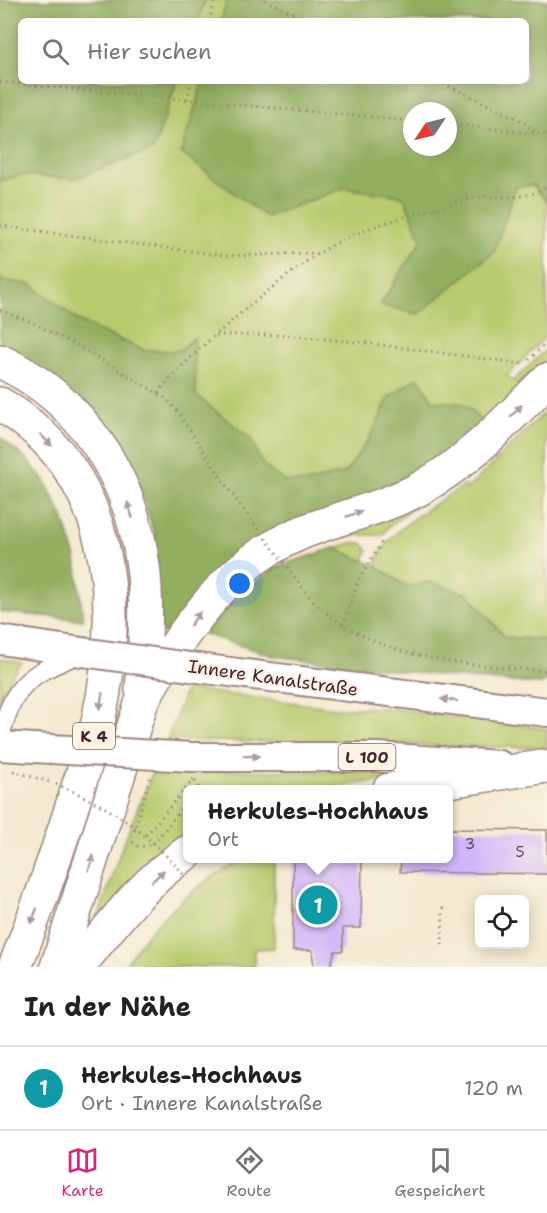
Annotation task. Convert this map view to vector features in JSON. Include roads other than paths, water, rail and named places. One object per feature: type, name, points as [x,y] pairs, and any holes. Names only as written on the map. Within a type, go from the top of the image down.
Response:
[{"type":"highway","name":"K 4","points":[[0,362],[39,382],[61,399],[93,437],[108,459],[130,510],[143,567],[145,611],[141,704],[57,967]]},
{"type":"highway","points":[[141,704],[157,673],[208,602],[231,577],[252,559],[294,536],[397,499],[445,473],[477,451],[536,372]]},
{"type":"highway","name":"K 4","points":[[0,404],[34,428],[55,448],[77,478],[93,510],[104,549],[109,601],[108,664],[97,723],[53,865],[15,967]]},
{"type":"highway","name":"L 100","points":[[417,785],[544,767]]},
{"type":"highway","points":[[78,967],[136,896],[160,873],[186,863]]},
{"type":"main road","name":"Innere Kanalstraße","points":[[0,640],[190,667],[547,712]]},
{"type":"main road","points":[[507,707],[547,693]]},
{"type":"main road","name":"L 100","points":[[6,759],[51,749],[192,757],[378,757],[544,767]]},
{"type":"street","points":[[0,736],[8,709],[17,690],[27,679],[42,669],[82,652]]},
{"type":"place","name":"Herkules-Hochhaus","points":[[318,905]]}]
